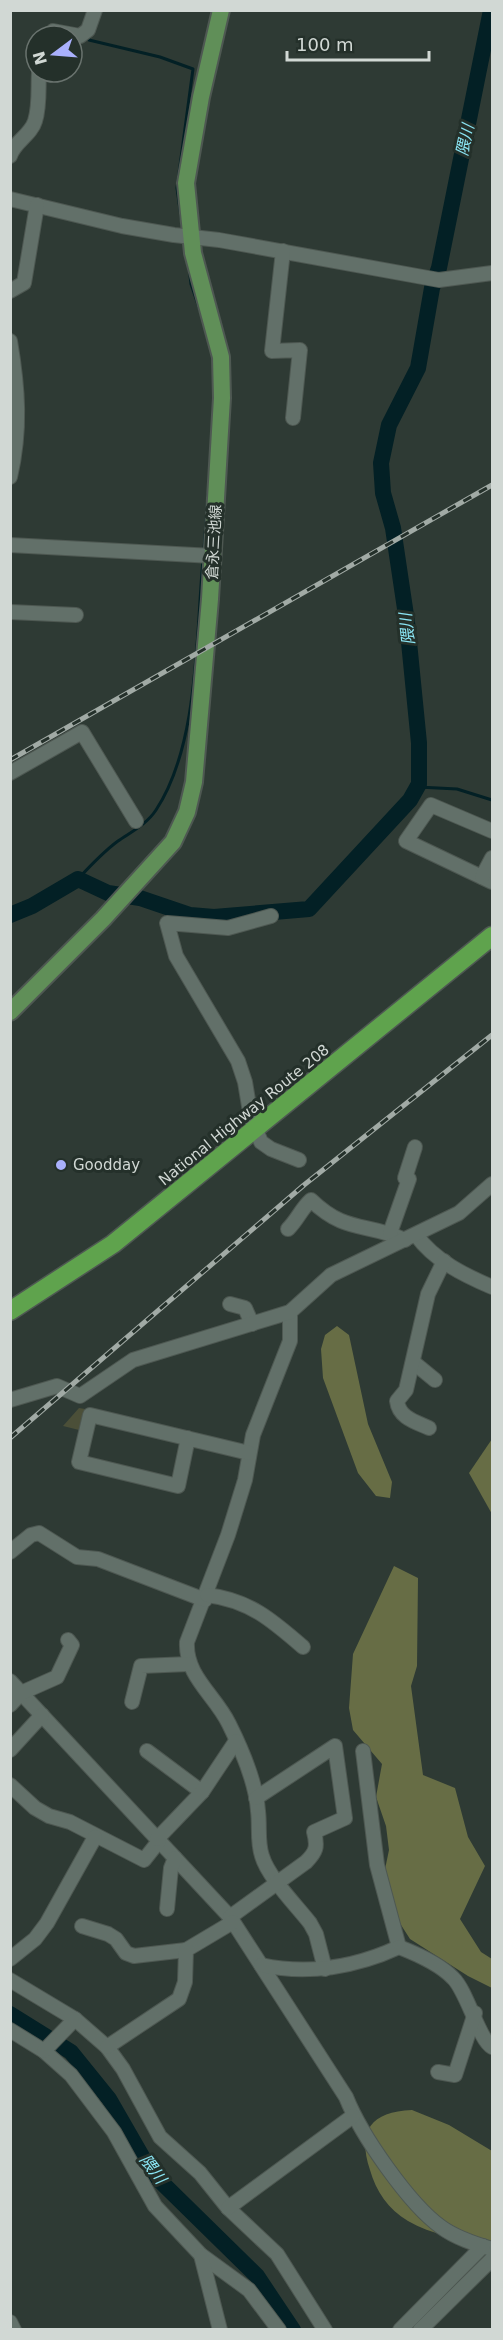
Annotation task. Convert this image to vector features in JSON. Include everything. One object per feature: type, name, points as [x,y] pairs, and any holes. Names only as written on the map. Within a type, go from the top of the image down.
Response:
[{"type":"highway","name":"National Highway Route 208","points":[[10,1311],[114,1244],[492,936]]},
{"type":"main road","name":"倉永三池線","points":[[10,1012],[103,919],[173,842],[187,813],[194,782],[213,556],[222,398],[221,357],[198,281],[186,183],[221,10]]},
{"type":"street","points":[[84,33],[88,30],[94,10]]},
{"type":"street","points":[[11,151],[24,139],[35,121],[38,84]]},
{"type":"street","points":[[10,199],[122,226],[283,251],[439,280],[492,273]]},
{"type":"street","points":[[10,291],[24,283],[37,205]]},
{"type":"street","points":[[283,251],[272,351],[300,350],[293,418]]},
{"type":"street","points":[[10,341],[19,408],[16,449],[10,477]]},
{"type":"street","points":[[10,545],[213,556]]},
{"type":"street","points":[[10,612],[76,615]]},
{"type":"street","points":[[10,773],[82,732],[135,821]]},
{"type":"street","points":[[492,831],[431,805],[406,841],[488,880],[492,858]]},
{"type":"street","points":[[271,916],[228,927],[167,923],[176,956],[238,1061],[255,1129],[261,1142],[271,1149],[299,1160]]},
{"type":"street","points":[[390,1233],[409,1179],[405,1178],[415,1147]]},
{"type":"street","points":[[10,1400],[57,1386],[80,1396],[133,1360],[290,1312],[331,1275],[459,1213],[492,1184]]},
{"type":"street","points":[[288,1229],[300,1217],[302,1208],[310,1200],[335,1221],[411,1238],[460,1273],[492,1287]]},
{"type":"street","points":[[429,1428],[404,1416],[398,1409],[397,1401],[406,1390],[428,1294],[444,1261]]},
{"type":"street","points":[[230,1304],[245,1308],[252,1324]]},
{"type":"street","points":[[290,1312],[290,1341],[253,1435],[228,1535],[206,1597],[187,1641],[189,1664],[193,1675],[218,1703],[236,1741],[256,1798],[262,1858],[316,1934],[325,1969]]},
{"type":"street","points":[[412,1362],[435,1380]]},
{"type":"street","points":[[188,1438],[178,1486],[79,1462],[90,1414],[188,1438],[249,1453]]},
{"type":"street","points":[[10,1551],[31,1535],[39,1533],[77,1557],[98,1559],[206,1597],[223,1597],[265,1614],[303,1647]]},
{"type":"street","points":[[10,1706],[21,1693],[57,1677],[72,1645],[68,1640]]},
{"type":"street","points":[[132,1702],[141,1666],[189,1664]]},
{"type":"street","points":[[10,1681],[232,1920],[345,2097],[353,2116],[413,2200],[444,2229],[488,2247],[400,2330]]},
{"type":"street","points":[[10,1750],[42,1715]]},
{"type":"street","points":[[10,1785],[35,1808],[49,1816],[70,1822],[95,1837],[144,1860],[158,1840],[202,1792],[236,1741]]},
{"type":"street","points":[[82,1926],[117,1939],[126,1953],[134,1956],[186,1950],[232,1920],[315,1853],[318,1845],[314,1832],[345,1818],[335,1746],[256,1798]]},
{"type":"street","points":[[147,1751],[202,1792]]},
{"type":"street","points":[[363,1751],[377,1865],[399,1947]]},
{"type":"street","points":[[10,1959],[35,1939],[47,1923],[95,1837]]},
{"type":"street","points":[[166,1909],[171,1868],[176,1858]]},
{"type":"street","points":[[261,1965],[289,1971],[325,1969],[376,1958],[399,1947],[416,1954],[454,1978],[475,2013],[484,2040],[492,2047]]},
{"type":"street","points":[[107,2047],[179,1998],[185,1982],[186,1950]]},
{"type":"street","points":[[10,1980],[75,2019],[107,2047],[123,2069],[160,2137],[200,2173],[228,2208],[277,2254],[325,2330]]},
{"type":"street","points":[[438,2072],[455,2075],[475,2013]]},
{"type":"street","points":[[47,2048],[75,2019]]},
{"type":"street","points":[[10,2030],[47,2048],[92,2099],[114,2132],[156,2206],[201,2255],[249,2290],[279,2330]]},
{"type":"street","points":[[228,2208],[353,2116]]},
{"type":"street","points":[[201,2255],[220,2330]]},
{"type":"street","points":[[420,2330],[492,2259]]},
{"type":"street","points":[[10,2322],[14,2330]]},
{"type":"green space","points":[[337,1326],[349,1335],[368,1424],[392,1482],[390,1498],[376,1496],[358,1473],[323,1378],[321,1349],[325,1335]]},
{"type":"green space","points":[[79,1408],[85,1409],[79,1430],[63,1426]]},
{"type":"green space","points":[[492,1439],[492,1514],[469,1473]]},
{"type":"green space","points":[[394,1566],[418,1578],[417,1666],[411,1686],[423,1775],[455,1788],[468,1837],[485,1866],[460,1919],[481,1952],[492,1959],[492,1988],[468,1976],[410,1939],[394,1914],[384,1874],[389,1850],[386,1826],[376,1797],[382,1764],[353,1730],[349,1708],[353,1654]]},
{"type":"green space","points":[[412,2110],[449,2125],[492,2151],[492,2241],[449,2237],[418,2226],[394,2211],[379,2192],[366,2156],[367,2134],[377,2119]]},
{"type":"waterway","name":"隈川","points":[[10,915],[32,906],[78,879],[108,893],[140,898],[190,915],[214,917],[309,909],[410,800],[419,784],[419,743],[407,622],[393,528],[383,493],[381,463],[389,425],[418,368],[432,288],[439,268],[491,10]]},
{"type":"waterway","points":[[89,36],[89,40],[160,57],[193,69],[177,188],[183,231]]},
{"type":"waterway","points":[[189,267],[191,284],[202,316]]},
{"type":"waterway","points":[[204,550],[208,494]]},
{"type":"waterway","points":[[78,879],[107,850],[148,819],[156,810],[170,784],[188,722],[193,689],[203,560]]},
{"type":"waterway","points":[[418,787],[457,789],[492,800]]},
{"type":"waterway","name":"隈川","points":[[10,2014],[71,2052],[109,2099],[151,2172],[257,2276],[293,2330]]},
{"type":"railway","points":[[10,760],[492,485]]},
{"type":"railway","points":[[10,1438],[304,1185],[492,1035]]},
{"type":"place","name":"Goodday","points":[[61,1165]]}]
